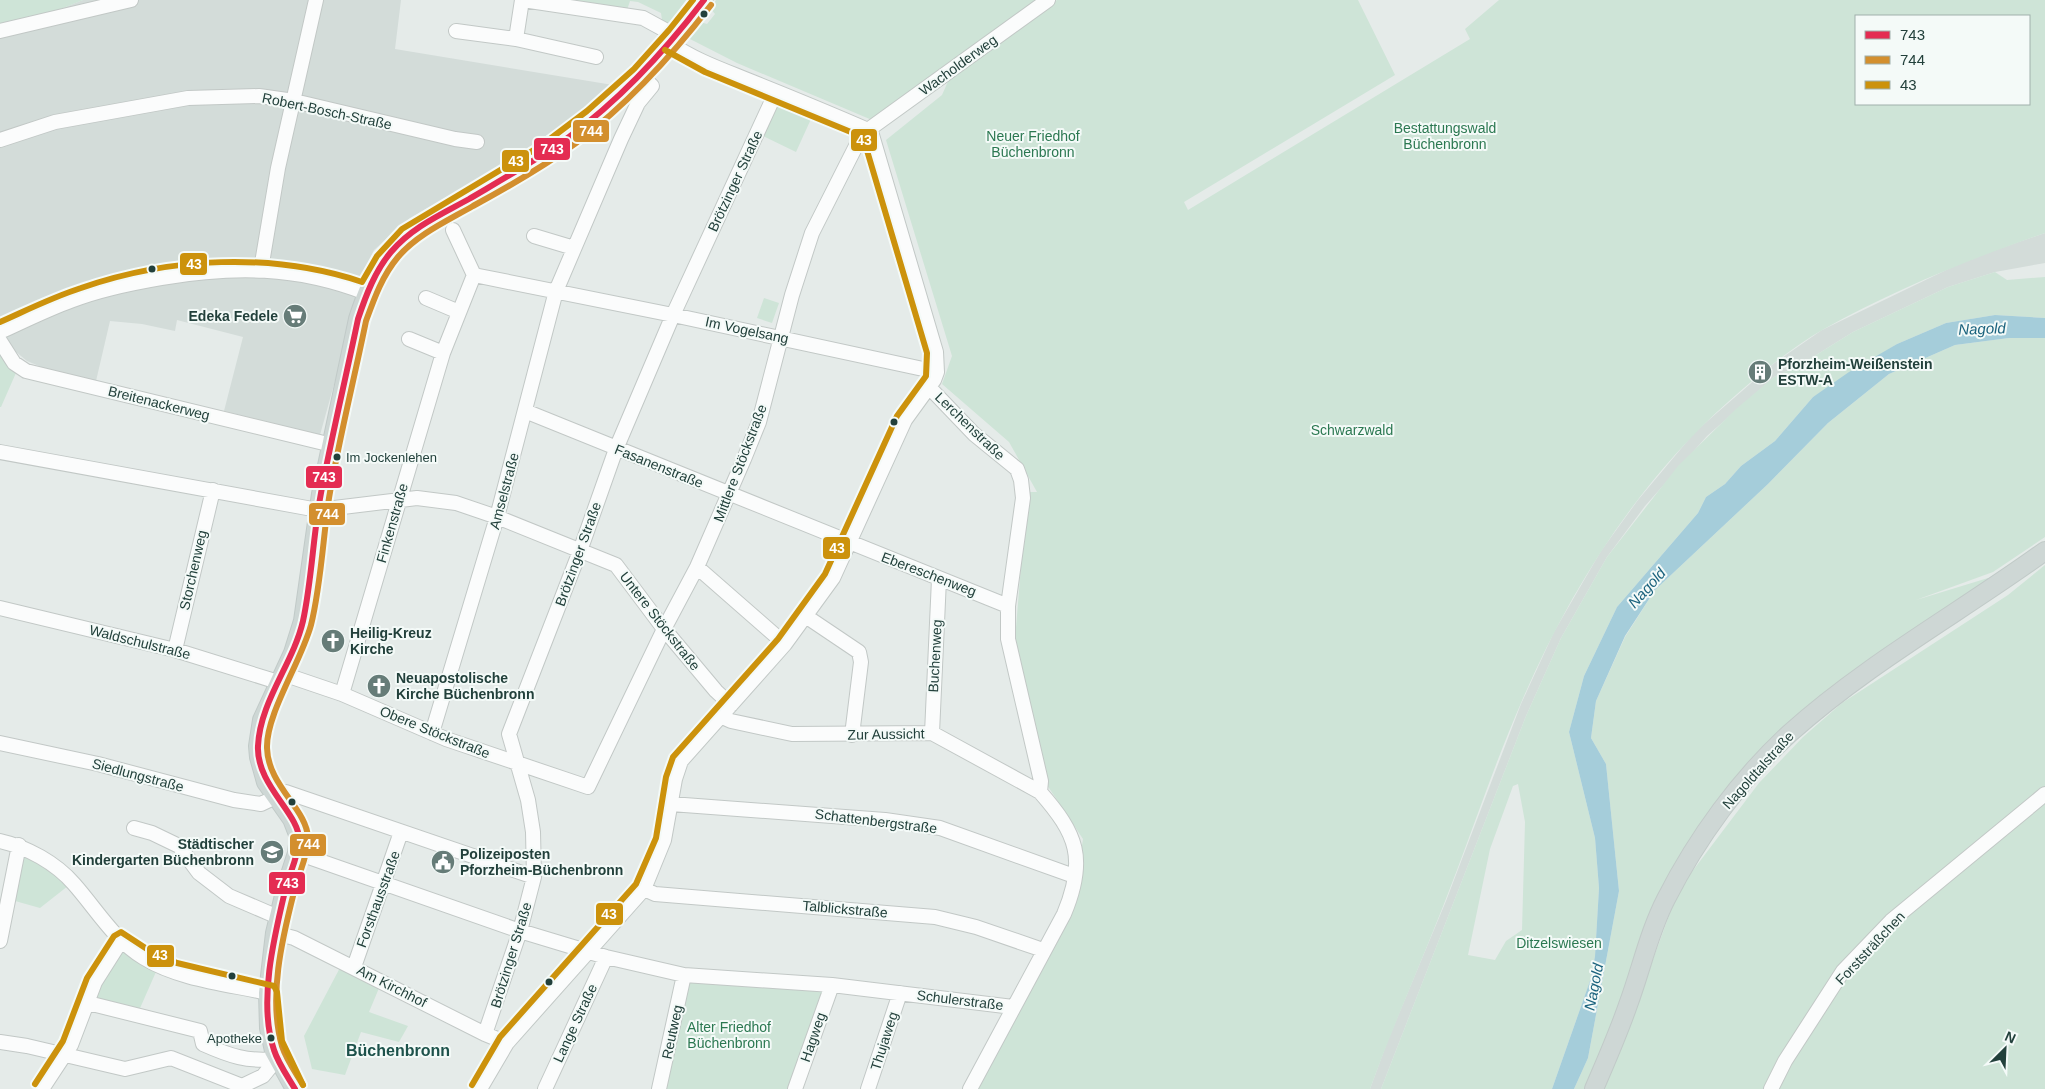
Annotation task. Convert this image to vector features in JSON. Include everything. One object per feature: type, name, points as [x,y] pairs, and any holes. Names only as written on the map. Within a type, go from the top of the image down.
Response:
[{"type":"main road","points":[[295,1089],[277,1059],[269,1028],[268,993],[276,925],[298,854],[299,838],[296,826],[274,797],[262,769],[258,746],[262,720],[293,653],[303,621],[318,510],[358,319],[366,293],[384,260],[407,236],[547,152],[593,118],[640,75],[673,39],[704,0]]},
{"type":"main road","name":"Nagoldtalstraße","points":[[1594,1089],[1621,1024],[1650,938],[1666,900],[1698,844],[1738,789],[1789,734],[1833,697],[2045,551]]},
{"type":"street","points":[[0,32],[131,0]]},
{"type":"street","points":[[262,269],[278,168],[316,0]]},
{"type":"street","points":[[516,39],[523,0],[632,16],[656,24],[673,39],[682,52],[868,130]]},
{"type":"street","name":"Wacholderweg","points":[[868,130],[1048,0]]},
{"type":"street","points":[[456,30],[516,39],[596,57]]},
{"type":"street","name":"Amselstraße","points":[[432,734],[497,517],[556,291],[620,138],[638,103],[652,86],[640,75]]},
{"type":"street","name":"Brötzinger Straße","points":[[485,1034],[520,931],[534,877],[533,832],[528,800],[516,764],[509,734],[580,551],[616,448],[673,315],[776,92]]},
{"type":"street","name":"Robert-Bosch-Straße","points":[[0,140],[54,122],[188,98],[259,96],[294,101],[455,139],[477,142]]},
{"type":"street","name":"Mittlere Stöckstraße","points":[[588,787],[664,629],[697,567],[729,495],[759,422],[812,233],[859,140],[868,130]]},
{"type":"street","name":"Lerchenstraße","points":[[868,130],[875,141],[936,352],[938,372],[929,387],[974,434],[1017,469],[1023,488],[1008,606]]},
{"type":"street","points":[[454,230],[474,275],[556,291]]},
{"type":"street","points":[[534,236],[574,248]]},
{"type":"street","points":[[0,332],[73,300],[130,284],[203,271],[262,269],[326,280],[366,293]]},
{"type":"street","name":"Finkenstraße","points":[[342,694],[443,353],[474,275]]},
{"type":"street","name":"Im Vogelsang","points":[[556,291],[938,372]]},
{"type":"street","points":[[426,298],[459,312]]},
{"type":"street","points":[[409,338],[443,353]]},
{"type":"street","name":"Breitenackerweg","points":[[0,341],[14,363],[26,371],[332,445]]},
{"type":"street","points":[[484,1088],[507,1043],[644,889],[664,840],[675,779],[681,761],[785,644],[807,617],[833,578],[905,420],[929,387]]},
{"type":"street","name":"Fasanenstraße","points":[[525,412],[849,543]]},
{"type":"street","points":[[0,452],[318,510]]},
{"type":"street","name":"Storchenweg","points":[[175,650],[213,490]]},
{"type":"street","name":"Untere Stöckstraße","points":[[318,510],[399,498],[417,498],[456,503],[497,517],[616,565],[664,629],[716,691],[731,705]]},
{"type":"street","name":"Ebereschenweg","points":[[849,543],[1008,606]]},
{"type":"street","points":[[697,567],[785,644]]},
{"type":"street","name":"Buchenweg","points":[[932,733],[939,579]]},
{"type":"street","points":[[1008,606],[1008,639],[1041,781],[1040,792]]},
{"type":"street","name":"Waldschulstraße","points":[[0,608],[175,650],[281,678]]},
{"type":"street","points":[[807,617],[859,652],[861,662],[852,735]]},
{"type":"street","name":"Obere Stöckstraße","points":[[281,678],[342,694],[432,734],[588,787]]},
{"type":"street","name":"Zur Aussicht","points":[[720,716],[731,722],[792,734],[932,733],[1040,792],[1060,814],[1074,841],[1077,856],[1064,914],[970,1089]]},
{"type":"street","name":"Siedlungstraße","points":[[0,743],[98,764],[234,800],[261,804],[286,792],[534,877]]},
{"type":"street","name":"Forststräßchen","points":[[1771,1089],[1790,1054],[1843,971],[1891,921],[2045,794]]},
{"type":"street","name":"Schattenbergstraße","points":[[671,804],[885,820],[940,828],[1074,876]]},
{"type":"street","name":"Am Kirchhof","points":[[134,828],[152,833],[179,846],[199,873],[229,896],[294,938],[485,1034],[507,1043]]},
{"type":"street","name":"Forsthausstraße","points":[[354,967],[402,832]]},
{"type":"street","points":[[0,841],[19,845],[47,861],[73,882],[120,941],[144,958],[204,980],[268,993]]},
{"type":"street","points":[[0,941],[19,845]]},
{"type":"street","name":"Schulerstraße","points":[[298,854],[520,931],[606,957],[684,975],[832,986],[1013,1006]]},
{"type":"street","name":"Talblickstraße","points":[[644,889],[655,894],[935,918],[976,927],[1043,950]]},
{"type":"street","points":[[42,1089],[65,1056],[95,982],[120,941]]},
{"type":"street","name":"Lange Straße","points":[[545,1089],[606,957]]},
{"type":"street","name":"Reutweg","points":[[659,1089],[684,975]]},
{"type":"street","name":"Hagweg","points":[[795,1089],[832,986]]},
{"type":"street","name":"Thujaweg","points":[[868,1089],[900,993]]},
{"type":"street","points":[[88,1003],[200,1030],[203,1044],[233,1057],[262,1061],[277,1059]]},
{"type":"street","points":[[0,1042],[27,1046],[125,1070],[171,1058],[242,1086],[263,1076],[277,1059]]},
{"type":"shaded area","points":[[83,0],[401,0],[395,49],[613,85],[582,112],[504,164],[410,218],[374,250],[359,280],[346,341],[320,435],[224,411],[243,337],[177,320],[175,331],[142,324],[110,321],[96,381],[51,371],[27,361],[9,346],[0,328],[0,27],[53,12]]},
{"type":"shaded area","points":[[2045,233],[2045,263],[1995,272],[1948,287],[1853,332],[1800,365],[1774,377],[1707,436],[1645,506],[1607,557],[1561,638],[1526,716],[1381,1089],[1370,1089],[1388,1040],[1446,901],[1521,704],[1554,632],[1601,551],[1638,500],[1695,432],[1773,364],[1822,330],[1969,259]]},
{"type":"green space","points":[[0,0],[83,0],[53,12],[0,27]]},
{"type":"green space","points":[[559,0],[686,0],[671,22],[667,23],[662,20],[661,13],[638,2],[630,1],[627,10]]},
{"type":"green space","points":[[716,0],[1042,0],[872,120],[737,63],[688,38],[700,22],[707,24],[715,14],[711,9]]},
{"type":"green space","name":"Schwarzwald","points":[[1057,0],[1358,0],[1395,75],[1184,202],[1188,210],[1470,39],[1465,29],[1499,0],[2045,0],[2045,233],[1988,253],[1905,288],[1850,315],[1798,345],[1750,382],[1695,434],[1635,504],[1583,580],[1540,661],[1496,765],[1447,897],[1370,1089],[974,1089],[1074,899],[1083,839],[1047,785],[1015,640],[1027,492],[1037,492],[1009,442],[942,384],[952,356],[886,140],[942,95],[950,77]]},
{"type":"green space","points":[[776,92],[816,108],[796,152],[757,133]]},
{"type":"green space","name":"Ditzelswiesen","points":[[1995,272],[2007,280],[2045,277],[2045,318],[1995,315],[1946,323],[1897,344],[1813,397],[1775,441],[1741,466],[1725,484],[1706,497],[1698,513],[1617,607],[1584,676],[1569,732],[1595,838],[1599,888],[1595,956],[1591,978],[1552,1089],[1381,1089],[1526,716],[1561,638],[1607,557],[1678,466],[1736,409],[1774,377],[1800,365],[1853,332],[1948,287]],"holes":[[[1518,784],[1525,822],[1522,930],[1506,941],[1495,960],[1468,955],[1490,849],[1513,786]]]},
{"type":"green space","points":[[764,298],[779,303],[772,323],[757,318]]},
{"type":"green space","points":[[2009,338],[2045,338],[2045,537],[1993,572],[1916,600],[1988,578],[1988,583],[1821,699],[1717,811],[1619,1011],[1588,1089],[1574,1089],[1588,1058],[1619,891],[1606,764],[1591,738],[1596,701],[1625,637],[1655,590],[1768,484],[1828,423],[1889,374],[1955,345]]},
{"type":"green space","points":[[0,340],[19,366],[1,407],[0,407]]},
{"type":"green space","points":[[2045,565],[2045,1089],[1603,1089],[1614,1066],[1674,902],[1691,873],[1759,783],[1803,737],[1842,703],[2008,595]]},
{"type":"green space","points":[[19,845],[73,882],[40,908],[8,899]]},
{"type":"green space","points":[[121,941],[159,965],[137,1015],[88,1003]]},
{"type":"green space","points":[[343,962],[382,981],[369,1012],[408,1026],[399,1042],[361,1032],[345,1075],[312,1069],[304,1036]]},
{"type":"green space","name":"Alter Friedhof Büchenbronn","points":[[686,978],[827,988],[791,1089],[663,1089]]},
{"type":"water","name":"Nagold","points":[[1995,315],[2045,318],[2045,338],[2009,338],[1955,345],[1889,374],[1828,423],[1768,484],[1655,590],[1625,636],[1596,701],[1591,738],[1606,764],[1619,891],[1588,1058],[1574,1089],[1552,1089],[1591,978],[1595,956],[1599,888],[1595,838],[1569,732],[1584,676],[1617,607],[1698,513],[1706,497],[1725,484],[1741,466],[1775,441],[1813,397],[1849,372],[1897,344],[1946,323]]},
{"type":"transit line","name":"43","points":[[0,322],[81,288],[150,270],[185,265],[221,262],[293,266],[328,272],[362,282],[377,256],[402,229],[542,145],[587,111],[634,69],[693,0]]},
{"type":"transit line","name":"743","points":[[295,1089],[274,1050],[269,1032],[267,1012],[272,949],[299,840],[293,820],[270,786],[264,773],[259,760],[258,746],[264,714],[292,652],[303,621],[321,493],[358,319],[364,301],[380,267],[391,252],[408,235],[545,154],[607,107],[658,56],[704,0]]},
{"type":"transit line","name":"744","points":[[303,1085],[282,1046],[278,1028],[276,989],[285,929],[303,865],[308,838],[306,827],[301,817],[280,786],[269,762],[268,734],[278,704],[311,625],[322,562],[333,476],[366,321],[372,304],[387,272],[398,257],[414,241],[433,228],[538,168],[595,128],[648,79],[711,5]]},
{"type":"transit line","name":"43","points":[[472,1085],[500,1037],[636,884],[656,838],[666,777],[673,757],[778,639],[825,574],[897,416],[926,376],[927,353],[863,137],[705,72],[665,50]]},
{"type":"transit line","name":"43","points":[[35,1084],[63,1041],[87,978],[114,936],[121,932],[150,951],[177,963],[274,986],[277,992],[282,1041],[303,1085]]},
{"type":"place","name":"Edeka Fedele","points":[[295,316]]},
{"type":"place","name":"Pforzheim-Weißenstein ESTW-A","points":[[1760,372]]},
{"type":"place","name":"Im Jockenlehen","points":[[337,457]]},
{"type":"place","name":"Heilig-Kreuz Kirche","points":[[333,641]]},
{"type":"place","name":"Neuapostolische Kirche Büchenbronn","points":[[379,686]]},
{"type":"place","name":"Städtischer Kindergarten Büchenbronn","points":[[272,852]]},
{"type":"place","name":"Polizeiposten Pforzheim-Büchenbronn","points":[[443,862]]},
{"type":"place","name":"Apotheke","points":[[271,1038]]},
{"type":"district","name":"Büchenbronn","points":[[398,1050]]},
{"type":"park label","name":"Bestattungswald Büchenbronn","points":[[1445,136]]},
{"type":"park label","name":"Neuer Friedhof Büchenbronn","points":[[1033,144]]}]
